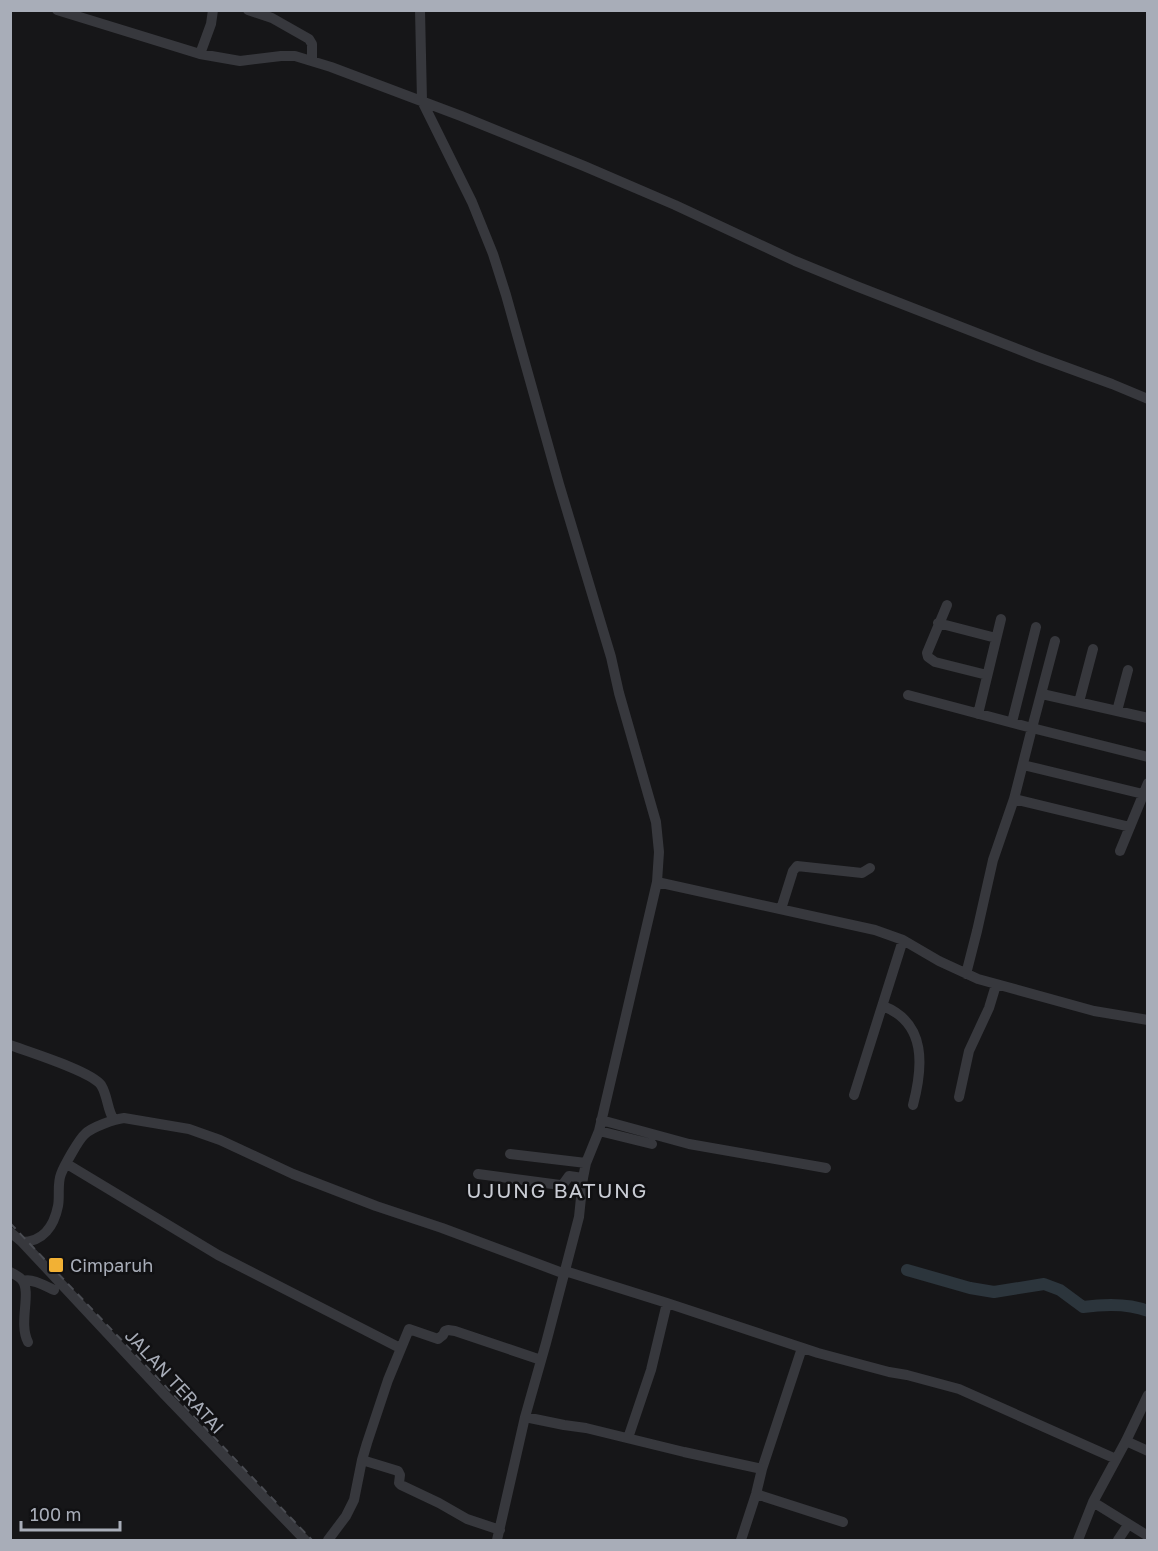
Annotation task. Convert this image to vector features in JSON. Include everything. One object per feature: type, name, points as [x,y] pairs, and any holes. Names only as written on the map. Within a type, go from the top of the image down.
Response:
[{"type":"street","points":[[57,10],[200,54],[240,61],[280,56],[295,56],[312,61],[422,101],[584,166],[795,261],[1145,398],[1148,385]]},
{"type":"street","points":[[200,54],[211,24],[213,10]]},
{"type":"street","points":[[248,10],[272,18],[309,39],[312,44],[312,61]]},
{"type":"street","points":[[362,1460],[398,1471],[401,1485],[499,1535],[525,1417],[579,1216],[586,1163],[600,1126],[657,882],[659,852],[656,822],[611,657],[506,295],[493,254],[472,202],[422,101],[420,10]]},
{"type":"street","points":[[947,604],[927,653],[929,659],[987,675]]},
{"type":"street","points":[[978,714],[1001,619]]},
{"type":"street","points":[[938,623],[996,638]]},
{"type":"street","points":[[1011,722],[1035,627]]},
{"type":"street","points":[[966,974],[993,860],[1014,799],[1055,641]]},
{"type":"street","points":[[1079,702],[1093,649]]},
{"type":"street","points":[[1117,711],[1128,670]]},
{"type":"street","points":[[1042,694],[1148,718]]},
{"type":"street","points":[[908,695],[1148,757]]},
{"type":"street","points":[[1023,765],[1145,788],[1120,851]]},
{"type":"street","points":[[1014,799],[1130,827]]},
{"type":"street","points":[[781,909],[793,871],[797,866],[858,873],[870,868]]},
{"type":"street","points":[[657,882],[875,930],[903,940],[966,974],[996,985],[1094,1011],[1148,1020]]},
{"type":"street","points":[[854,1095],[903,940]]},
{"type":"street","points":[[959,1097],[969,1051],[989,1008],[996,985]]},
{"type":"street","points":[[883,1006],[899,1014],[912,1029],[920,1053],[920,1076],[913,1105]]},
{"type":"street","points":[[10,1045],[46,1057],[96,1080],[101,1086],[114,1120]]},
{"type":"street","points":[[22,1242],[33,1242],[39,1239],[53,1223],[58,1206],[60,1175],[86,1133],[114,1120],[124,1118],[189,1129],[220,1140],[293,1174],[376,1206],[565,1272],[830,1357],[958,1389],[1116,1459]]},
{"type":"street","points":[[600,1126],[652,1144]]},
{"type":"street","points":[[600,1126],[826,1168]]},
{"type":"street","points":[[510,1154],[586,1163]]},
{"type":"street","points":[[67,1164],[218,1255],[400,1348]]},
{"type":"street","points":[[478,1174],[560,1185],[569,1176],[583,1178]]},
{"type":"street","name":"JALAN TERATAI","points":[[10,1232],[305,1540]]},
{"type":"street","points":[[10,1272],[23,1281],[36,1282],[54,1290]]},
{"type":"street","points":[[23,1281],[26,1296],[23,1323],[28,1341]]},
{"type":"street","points":[[628,1438],[651,1370],[667,1303]]},
{"type":"street","points":[[328,1540],[346,1516],[354,1500],[362,1460],[379,1406],[409,1329],[438,1339],[448,1330],[542,1359]]},
{"type":"street","points":[[741,1540],[802,1348]]},
{"type":"street","points":[[1078,1540],[1093,1502],[1148,1395]]},
{"type":"street","points":[[525,1417],[586,1428],[762,1469]]},
{"type":"street","points":[[1126,1441],[1148,1451]]},
{"type":"street","points":[[756,1494],[843,1522]]},
{"type":"street","points":[[1093,1502],[1148,1536]]},
{"type":"street","points":[[1118,1540],[1128,1525]]},
{"type":"waterway","points":[[907,1270],[970,1288],[994,1292],[1044,1284],[1060,1290],[1083,1307],[1116,1305],[1148,1311]]},
{"type":"railway","points":[[10,1223],[312,1540]]},
{"type":"place","name":"Cimparuh","points":[[56,1265]]},
{"type":"district","name":"UJUNG BATUNG","points":[[557,1190]]}]
